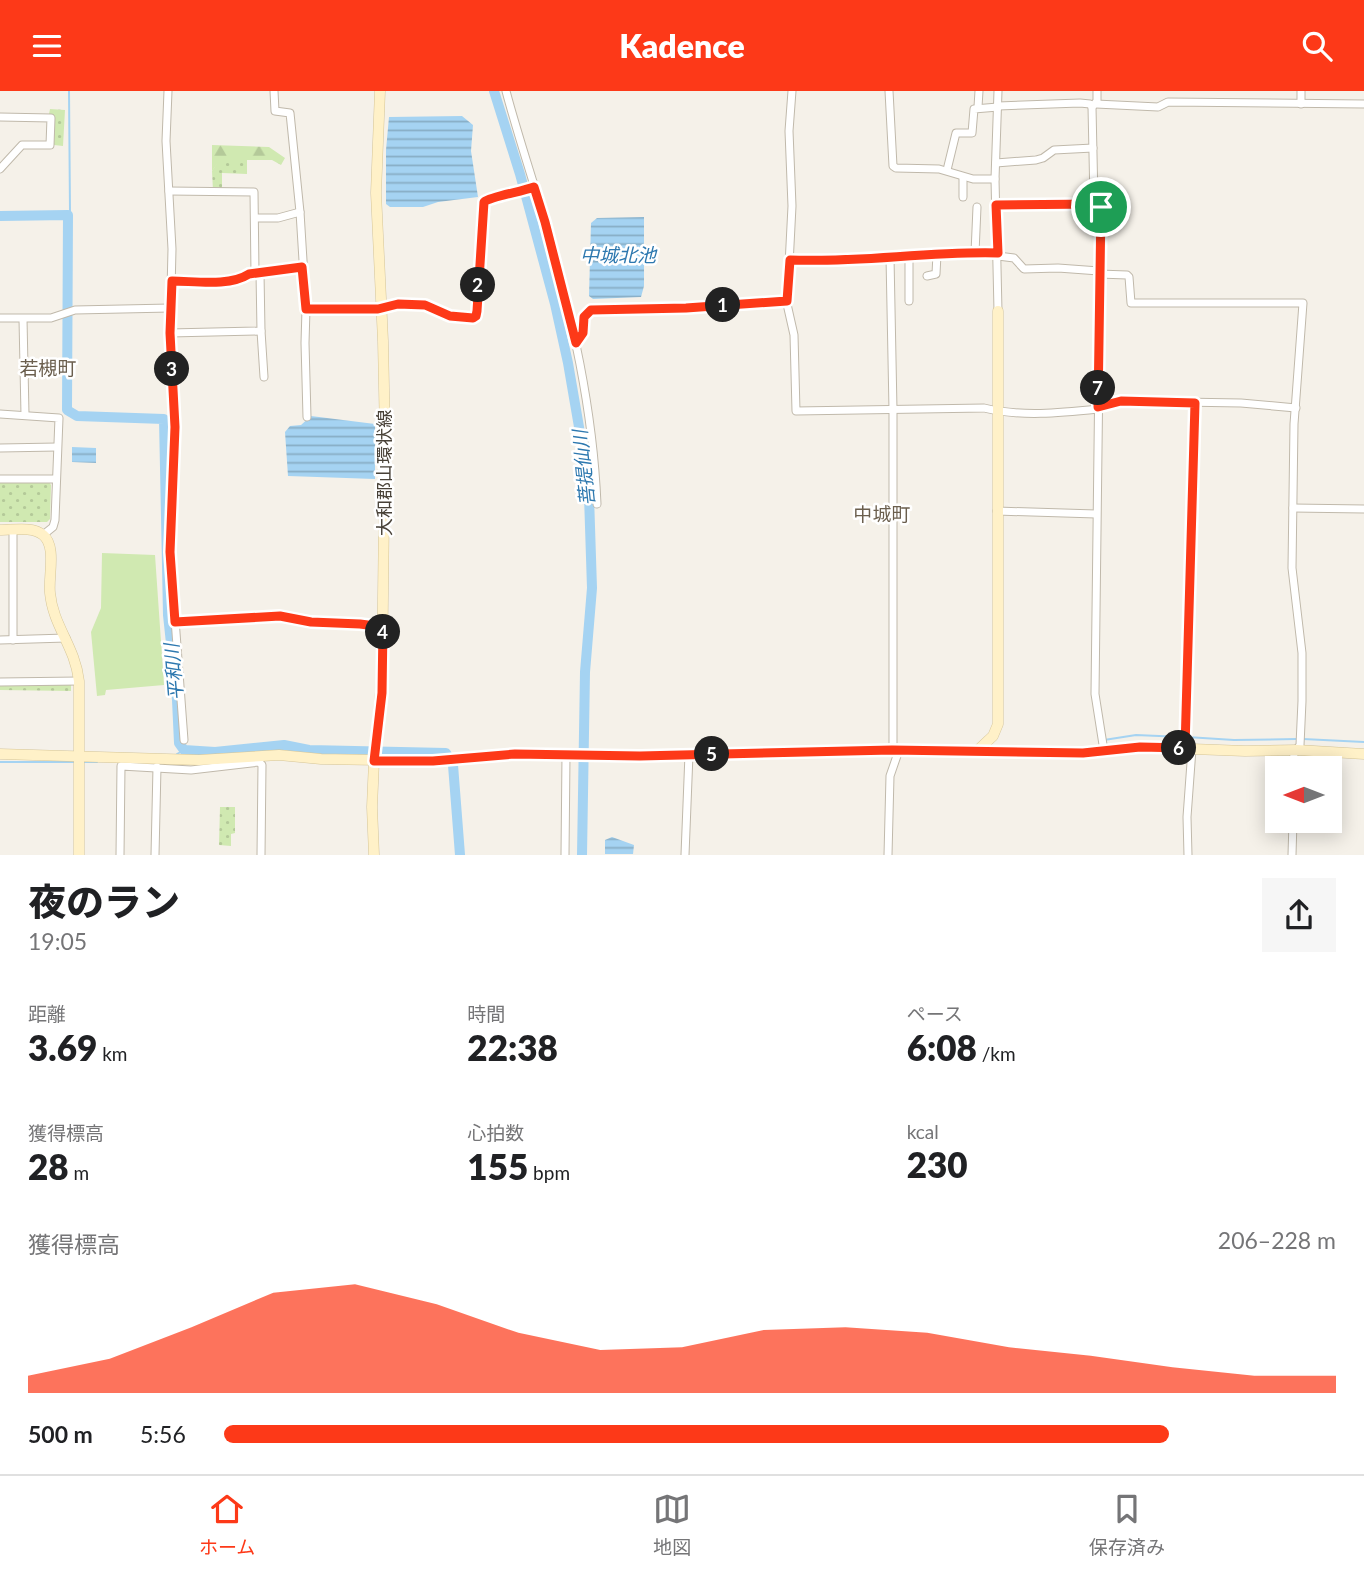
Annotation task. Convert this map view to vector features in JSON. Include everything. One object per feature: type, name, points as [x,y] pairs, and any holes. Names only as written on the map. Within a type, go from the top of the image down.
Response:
[{"type":"street","points":[[168,91],[166,141],[175,427],[170,552],[184,740]]},
{"type":"street","points":[[274,91],[275,111],[290,113],[306,309],[307,417]]},
{"type":"street","name":"大和郡山環状線","points":[[374,855],[372,807],[382,685],[385,435],[376,193],[380,91]]},
{"type":"street","points":[[506,91],[532,188],[545,222],[576,343],[593,436],[597,503]]},
{"type":"street","points":[[792,91],[789,131],[792,206],[787,301],[794,335],[796,411],[984,408],[1006,413],[1053,413],[1098,408],[1121,401],[1241,403],[1296,408]]},
{"type":"street","points":[[889,91],[893,166],[896,169],[947,170],[963,177],[995,179]]},
{"type":"street","points":[[978,107],[979,91]]},
{"type":"street","points":[[978,750],[993,736],[998,724],[998,255],[995,179],[998,91]]},
{"type":"street","points":[[1097,91],[1094,105],[1094,201],[1101,207],[1095,694],[1104,751]]},
{"type":"street","points":[[1168,91],[1168,102]]},
{"type":"street","points":[[1301,91],[1301,104]]},
{"type":"street","points":[[947,170],[956,133],[972,133],[974,109],[978,107],[1080,103],[1158,107],[1168,102],[1364,104]]},
{"type":"street","points":[[0,117],[51,118],[50,145],[22,145],[0,169]]},
{"type":"street","points":[[996,163],[1036,160],[1054,150],[1093,148]]},
{"type":"street","points":[[963,177],[963,197]]},
{"type":"street","points":[[306,309],[425,305],[450,316],[476,316],[484,202],[488,198],[508,196],[532,188]]},
{"type":"street","points":[[169,191],[254,192],[264,377]]},
{"type":"street","points":[[996,205],[1097,204]]},
{"type":"street","points":[[975,253],[977,207]]},
{"type":"street","points":[[255,218],[278,218],[300,212]]},
{"type":"street","points":[[790,260],[834,261],[975,253],[1014,258],[1024,269],[1058,268],[1127,275],[1131,303],[1303,303],[1296,408],[1292,568],[1302,653],[1300,745],[1296,756]]},
{"type":"street","points":[[927,275],[936,274],[937,254]]},
{"type":"street","points":[[888,855],[890,776],[896,750],[890,257]]},
{"type":"street","points":[[909,257],[909,301]]},
{"type":"street","points":[[172,281],[219,281],[302,267]]},
{"type":"street","points":[[576,343],[583,333],[584,317],[591,310],[686,308],[787,301]]},
{"type":"street","points":[[0,318],[51,318],[75,310],[170,308]]},
{"type":"street","points":[[23,319],[25,415]]},
{"type":"street","points":[[170,333],[261,331]]},
{"type":"street","points":[[1188,855],[1195,403]]},
{"type":"street","points":[[0,414],[59,418],[55,520],[53,527],[43,535]]},
{"type":"street","points":[[0,448],[57,447]]},
{"type":"street","points":[[0,479],[56,479]]},
{"type":"street","points":[[1293,508],[1364,509]]},
{"type":"street","points":[[997,512],[1097,514]]},
{"type":"street","points":[[0,530],[34,530],[43,535],[50,547],[51,600],[57,622],[74,655],[79,681],[79,855]]},
{"type":"street","points":[[13,530],[13,640]]},
{"type":"street","points":[[175,622],[280,616],[311,622],[383,627]]},
{"type":"street","points":[[0,640],[66,638]]},
{"type":"street","points":[[0,682],[79,681]]},
{"type":"street","points":[[120,855],[121,766],[174,760],[279,755],[321,759],[375,753],[433,761],[473,757],[896,750],[1083,753],[1140,747],[1364,754]]},
{"type":"street","points":[[0,754],[79,756],[159,763],[191,770],[259,762],[262,765],[261,855]]},
{"type":"street","points":[[685,855],[689,754]]},
{"type":"street","points":[[565,855],[567,755]]},
{"type":"street","points":[[155,855],[159,763]]},
{"type":"street","points":[[1293,833],[1293,855]]},
{"type":"green space","points":[[50,109],[65,110],[63,146],[54,145],[54,115],[49,114]]},
{"type":"green space","points":[[212,145],[269,147],[285,158],[281,165],[272,160],[220,160],[212,171]]},
{"type":"green space","points":[[219,160],[247,160],[247,174],[222,173],[222,191],[213,191],[212,171]]},
{"type":"green space","points":[[0,482],[49,482],[50,519],[47,522],[0,522]]},
{"type":"green space","points":[[102,553],[155,555],[164,685],[106,690],[105,695],[97,696],[91,632],[101,608]]},
{"type":"green space","points":[[0,685],[71,685],[71,691],[0,690]]},
{"type":"green space","points":[[220,807],[235,807],[235,833],[231,834],[231,846],[219,845]]},
{"type":"water","points":[[462,116],[473,125],[471,151],[478,197],[438,202],[423,207],[390,207],[386,204],[389,117]]},
{"type":"water","name":"中城北池","points":[[644,217],[644,286],[641,297],[593,299],[589,296],[591,223],[597,218]]},
{"type":"water","points":[[311,416],[375,424],[375,479],[288,476],[285,432],[290,426],[301,425]]},
{"type":"water","points":[[72,447],[96,448],[96,463],[72,462]]},
{"type":"water","points":[[612,837],[634,845],[633,854],[605,854],[605,840]]},
{"type":"waterway","points":[[68,215],[69,91]]},
{"type":"waterway","name":"菩提仙川","points":[[494,91],[520,174],[555,304],[568,363],[589,496],[592,588],[585,672],[582,855]]},
{"type":"waterway","name":"平和川","points":[[0,216],[68,215],[67,410],[77,416],[164,419],[168,615],[179,743],[184,750],[215,752],[284,745],[309,750],[446,753],[453,765],[460,855]]},
{"type":"waterway","points":[[1104,740],[1136,735],[1182,737]]},
{"type":"waterway","points":[[1187,737],[1234,740],[1297,739]]},
{"type":"waterway","points":[[1303,739],[1364,742]]},
{"type":"waterway","points":[[177,754],[184,750]]},
{"type":"waterway","points":[[0,762],[76,762]]},
{"type":"waterway","points":[[82,762],[97,762]]},
{"type":"district","name":"若槻町","points":[[48,367]]},
{"type":"district","name":"中城町","points":[[882,513]]},
{"type":"route","points":[[534,187],[576,343],[583,333],[584,317],[591,310],[686,308],[787,301],[790,260],[834,261],[940,253],[998,253],[996,205],[1097,204],[1101,207],[1098,407],[1121,401],[1195,403],[1185,748],[1140,747],[1083,753],[892,750],[640,756],[515,754],[433,761],[374,761],[382,693],[383,627],[298,621],[280,616],[175,622],[170,552],[175,427],[170,333],[172,281],[219,281],[302,267],[306,309],[378,309],[398,304],[425,305],[450,316],[473,318],[477,311],[484,202],[488,198],[508,196],[534,187]]}]
